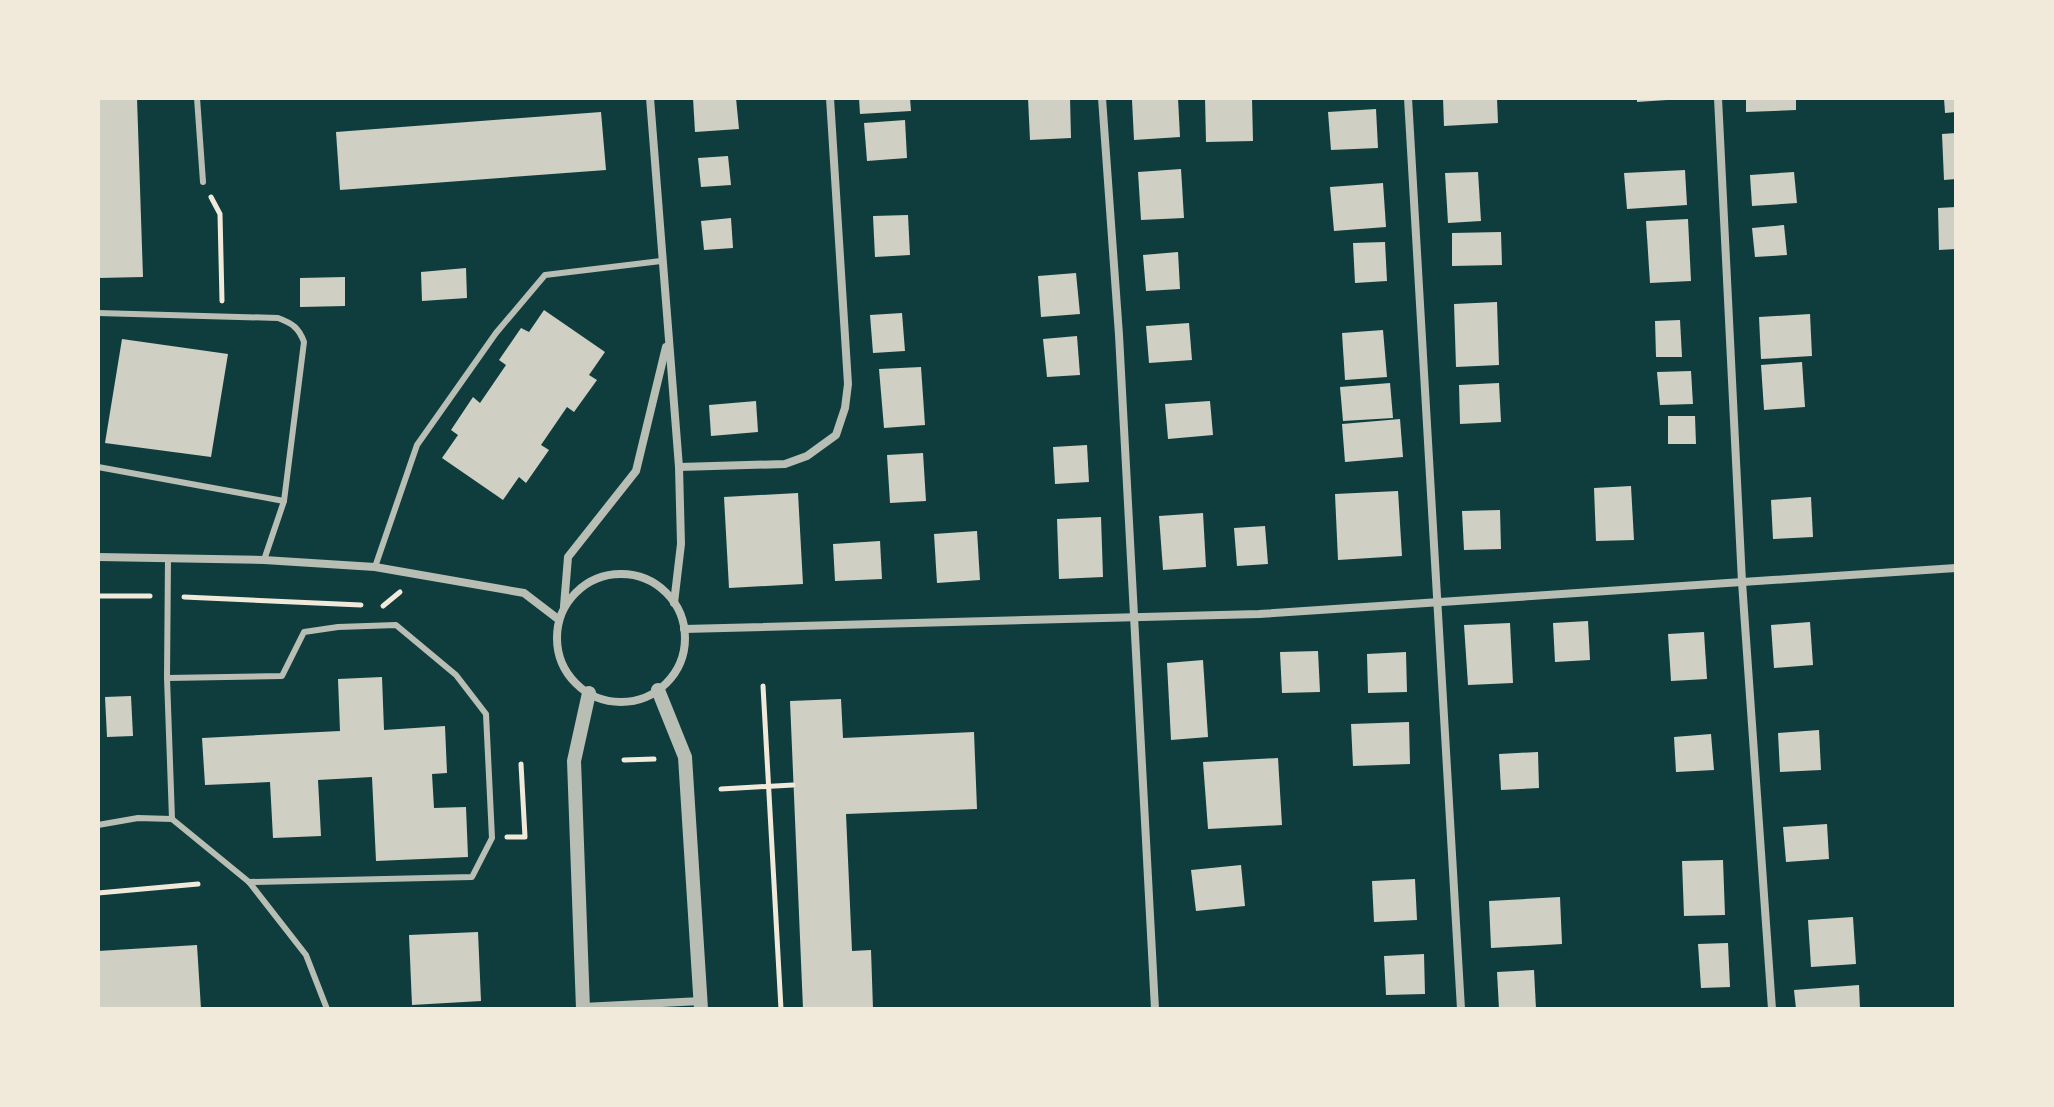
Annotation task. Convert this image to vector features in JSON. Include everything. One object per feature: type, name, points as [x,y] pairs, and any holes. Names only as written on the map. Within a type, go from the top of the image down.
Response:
[{"type":"street","points":[[650,98],[679,467],[681,544],[674,603]]},
{"type":"street","points":[[679,467],[785,464],[807,456],[836,435],[845,408],[848,384],[830,98]]},
{"type":"street","points":[[1102,98],[1135,616],[1155,1009]]},
{"type":"street","points":[[1408,98],[1461,1009]]},
{"type":"street","points":[[1718,98],[1742,582],[1772,1009]]},
{"type":"street","points":[[564,607],[568,557],[636,471],[668,339]]},
{"type":"street","points":[[98,557],[264,560],[375,567],[524,593],[558,619]]},
{"type":"street","points":[[684,629],[1259,614],[1956,568]]},
{"type":"street","points":[[616,573],[634,575],[650,580],[664,590],[674,603],[684,629],[684,646],[680,663],[671,678],[658,690],[631,701],[617,702],[589,693],[577,685],[561,662],[558,619],[584,584],[616,573]]},
{"type":"street","points":[[589,693],[574,761],[583,1008],[701,1005],[685,757],[658,690]]},
{"type":"lane","points":[[197,98],[203,182]]},
{"type":"lane","points":[[375,567],[417,445],[496,333],[545,275],[661,261]]},
{"type":"lane","points":[[98,313],[222,315],[278,318],[292,323],[304,342],[284,501],[264,560]]},
{"type":"lane","points":[[98,467],[284,501]]},
{"type":"lane","points":[[168,558],[167,678],[172,819]]},
{"type":"lane","points":[[167,678],[282,676],[304,632],[338,627],[396,625],[456,675],[486,714],[492,838],[472,877],[249,882]]},
{"type":"lane","points":[[98,825],[138,818],[172,819],[249,882],[306,955],[327,1009]]},
{"type":"path","points":[[203,182],[220,214],[222,315]]},
{"type":"path","points":[[98,596],[167,596],[385,606],[418,574]]},
{"type":"path","points":[[763,686],[781,1009]]},
{"type":"path","points":[[624,760],[654,759]]},
{"type":"path","points":[[492,838],[525,837],[521,764]]},
{"type":"path","points":[[721,789],[793,785]]},
{"type":"path","points":[[98,893],[198,884]]},
{"type":"building","points":[[98,98],[137,98],[143,277],[98,278]]},
{"type":"building","points":[[693,98],[736,98],[739,129],[695,132]]},
{"type":"building","points":[[859,98],[910,98],[911,111],[860,114]]},
{"type":"building","points":[[1028,98],[1070,98],[1071,138],[1030,140]]},
{"type":"building","points":[[1178,98],[1180,137],[1134,140],[1132,100]]},
{"type":"building","points":[[1205,98],[1252,98],[1253,141],[1206,142]]},
{"type":"building","points":[[1443,98],[1497,98],[1498,123],[1444,126]]},
{"type":"building","points":[[1637,98],[1667,98],[1667,100],[1637,102]]},
{"type":"building","points":[[1746,98],[1796,98],[1796,110],[1746,112]]},
{"type":"building","points":[[1944,98],[1956,98],[1956,112],[1945,113]]},
{"type":"building","points":[[1376,109],[1378,148],[1331,150],[1328,112]]},
{"type":"building","points":[[601,112],[606,170],[340,190],[336,132]]},
{"type":"building","points":[[905,120],[907,158],[867,161],[864,123]]},
{"type":"building","points":[[1956,133],[1956,179],[1944,180],[1942,134]]},
{"type":"building","points":[[728,156],[731,185],[701,187],[698,158]]},
{"type":"building","points":[[1181,169],[1184,218],[1141,220],[1138,172]]},
{"type":"building","points":[[1685,170],[1687,205],[1627,209],[1624,173]]},
{"type":"building","points":[[1478,172],[1481,221],[1448,223],[1445,173]]},
{"type":"building","points":[[1794,172],[1797,203],[1752,206],[1750,175]]},
{"type":"building","points":[[1383,183],[1386,227],[1334,231],[1330,187]]},
{"type":"building","points":[[1956,207],[1956,249],[1939,250],[1938,208]]},
{"type":"building","points":[[908,215],[910,255],[875,257],[873,216]]},
{"type":"building","points":[[731,218],[733,248],[704,250],[701,221]]},
{"type":"building","points":[[1688,219],[1691,281],[1650,283],[1646,221]]},
{"type":"building","points":[[1784,225],[1787,255],[1755,257],[1752,228]]},
{"type":"building","points":[[1501,232],[1502,265],[1452,266],[1452,233]]},
{"type":"building","points":[[1385,242],[1387,281],[1355,283],[1353,243]]},
{"type":"building","points":[[1178,252],[1180,289],[1146,291],[1143,255]]},
{"type":"building","points":[[466,268],[467,298],[422,301],[421,272]]},
{"type":"building","points":[[1076,273],[1080,314],[1041,317],[1038,276]]},
{"type":"building","points":[[345,277],[345,306],[300,307],[300,278]]},
{"type":"building","points":[[1497,302],[1499,365],[1456,367],[1454,304]]},
{"type":"building","points":[[544,310],[605,352],[589,375],[597,380],[574,412],[567,407],[541,445],[549,450],[526,483],[519,477],[503,500],[442,458],[458,435],[451,430],[473,397],[480,403],[506,365],[499,360],[521,328],[529,332]]},
{"type":"building","points":[[902,313],[905,351],[873,353],[870,315]]},
{"type":"building","points":[[1810,314],[1812,356],[1761,359],[1759,317]]},
{"type":"building","points":[[1680,320],[1682,357],[1656,357],[1655,321]]},
{"type":"building","points":[[1189,323],[1192,360],[1149,363],[1146,326]]},
{"type":"building","points":[[1383,330],[1387,377],[1345,380],[1342,333]]},
{"type":"building","points":[[1077,336],[1080,375],[1047,377],[1043,339]]},
{"type":"building","points":[[122,339],[228,354],[211,457],[105,443]]},
{"type":"building","points":[[1802,362],[1805,407],[1764,410],[1761,365]]},
{"type":"building","points":[[921,367],[925,425],[884,428],[879,369]]},
{"type":"building","points":[[1691,371],[1693,404],[1660,405],[1657,372]]},
{"type":"building","points":[[1390,383],[1393,418],[1343,421],[1340,387]]},
{"type":"building","points":[[1499,383],[1501,422],[1460,424],[1459,385]]},
{"type":"building","points":[[756,401],[758,432],[711,436],[709,405]]},
{"type":"building","points":[[1210,401],[1213,435],[1168,439],[1165,404]]},
{"type":"building","points":[[1668,416],[1695,416],[1696,444],[1668,444]]},
{"type":"building","points":[[1400,419],[1403,457],[1345,462],[1342,424]]},
{"type":"building","points":[[1087,445],[1089,482],[1055,484],[1053,447]]},
{"type":"building","points":[[923,453],[926,501],[890,503],[887,455]]},
{"type":"building","points":[[1631,486],[1634,540],[1596,541],[1594,488]]},
{"type":"building","points":[[1398,491],[1402,556],[1338,560],[1335,494]]},
{"type":"building","points":[[798,493],[803,584],[729,588],[724,497]]},
{"type":"building","points":[[1811,497],[1813,537],[1773,539],[1771,500]]},
{"type":"building","points":[[1500,510],[1501,549],[1464,550],[1462,511]]},
{"type":"building","points":[[1203,513],[1206,567],[1163,570],[1159,516]]},
{"type":"building","points":[[1101,517],[1103,577],[1059,579],[1057,519]]},
{"type":"building","points":[[1265,526],[1268,564],[1237,566],[1234,528]]},
{"type":"building","points":[[977,531],[980,580],[937,583],[934,534]]},
{"type":"building","points":[[880,541],[882,579],[835,581],[833,544]]},
{"type":"building","points":[[1588,621],[1590,660],[1555,662],[1553,623]]},
{"type":"building","points":[[1810,622],[1813,665],[1774,668],[1771,625]]},
{"type":"building","points":[[1510,623],[1513,683],[1468,685],[1464,625]]},
{"type":"building","points":[[1704,632],[1707,679],[1671,681],[1668,634]]},
{"type":"building","points":[[1318,651],[1320,692],[1282,693],[1280,652]]},
{"type":"building","points":[[1406,652],[1407,692],[1368,693],[1367,654]]},
{"type":"building","points":[[1203,660],[1208,737],[1171,740],[1167,663]]},
{"type":"building","points":[[382,677],[384,730],[445,726],[447,773],[432,774],[434,808],[466,807],[468,857],[376,861],[372,777],[318,780],[321,836],[273,838],[270,782],[205,785],[202,738],[340,731],[338,679]]},
{"type":"building","points":[[131,696],[133,736],[107,737],[105,697]]},
{"type":"building","points":[[841,699],[843,738],[974,732],[977,809],[846,814],[852,951],[871,950],[873,1009],[803,1009],[790,701]]},
{"type":"building","points":[[1409,722],[1410,764],[1353,766],[1351,724]]},
{"type":"building","points":[[1819,730],[1821,770],[1780,772],[1778,733]]},
{"type":"building","points":[[1711,734],[1714,770],[1676,772],[1674,737]]},
{"type":"building","points":[[1538,752],[1539,788],[1501,790],[1499,754]]},
{"type":"building","points":[[1278,758],[1282,825],[1208,829],[1203,762]]},
{"type":"building","points":[[1827,824],[1829,859],[1786,862],[1783,827]]},
{"type":"building","points":[[1723,860],[1725,915],[1684,916],[1682,861]]},
{"type":"building","points":[[1241,865],[1245,906],[1196,911],[1191,870]]},
{"type":"building","points":[[1415,879],[1417,920],[1374,922],[1372,881]]},
{"type":"building","points":[[1560,897],[1562,944],[1491,948],[1489,901]]},
{"type":"building","points":[[1853,917],[1856,964],[1811,967],[1808,920]]},
{"type":"building","points":[[478,932],[481,1001],[412,1005],[409,935]]},
{"type":"building","points":[[1728,943],[1730,987],[1701,988],[1698,944]]},
{"type":"building","points":[[197,945],[201,1009],[98,1009],[98,951]]},
{"type":"building","points":[[1424,954],[1425,994],[1386,995],[1384,956]]},
{"type":"building","points":[[1534,970],[1536,1009],[1499,1009],[1497,972]]},
{"type":"building","points":[[1859,985],[1860,1009],[1796,1009],[1794,990]]}]
